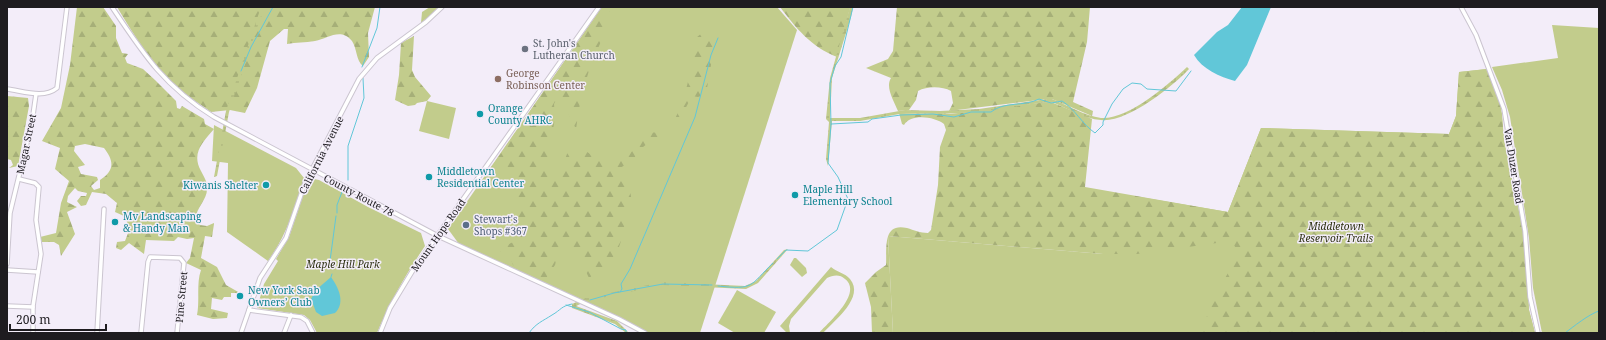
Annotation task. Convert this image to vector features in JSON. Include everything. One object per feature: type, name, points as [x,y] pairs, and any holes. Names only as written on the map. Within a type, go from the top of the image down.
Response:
[{"type":"street","points":[[7,88],[36,94],[51,92],[57,88],[67,7]]},
{"type":"street","name":"County Route 78","points":[[112,7],[148,60],[178,92],[214,117],[438,236],[619,319],[645,333]]},
{"type":"street","name":"California Avenue","points":[[242,333],[262,274],[288,235],[302,191],[362,74],[388,49],[426,22],[442,7]]},
{"type":"street","name":"Mount Hope Road","points":[[381,331],[402,286],[599,7]]},
{"type":"street","name":"Van Duzer Road","points":[[1461,7],[1482,50],[1504,109],[1524,231],[1530,297],[1538,333]]},
{"type":"street","name":"Magar Street","points":[[7,264],[10,213],[32,122],[36,94]]},
{"type":"street","points":[[19,179],[35,183],[39,187],[36,220],[41,254],[33,307],[33,333]]},
{"type":"street","points":[[96,333],[104,209]]},
{"type":"street","name":"Pine Street","points":[[141,333],[146,276],[150,258],[180,258],[183,261],[177,333]]},
{"type":"street","points":[[7,270],[38,272]]},
{"type":"street","points":[[7,306],[33,307]]},
{"type":"street","points":[[249,310],[291,315],[305,319],[314,333]]},
{"type":"street","points":[[284,333],[291,315]]},
{"type":"green space","points":[[77,7],[103,7],[116,26],[116,38],[122,53],[128,54],[125,58],[127,63],[143,69],[176,101],[177,108],[180,109],[182,106],[204,119],[205,124],[214,129],[202,143],[198,153],[198,165],[206,180],[207,193],[195,220],[200,225],[207,226],[214,223],[212,237],[205,236],[201,258],[217,267],[226,285],[240,293],[231,293],[231,297],[224,297],[222,300],[212,298],[211,309],[228,313],[227,318],[213,319],[197,315],[201,270],[186,263],[190,258],[194,238],[187,239],[178,237],[174,241],[146,240],[144,254],[129,243],[121,250],[116,248],[117,242],[125,241],[130,228],[124,216],[115,212],[117,203],[106,194],[92,192],[86,205],[81,206],[77,201],[81,196],[86,196],[87,193],[78,191],[75,188],[68,196],[67,202],[77,207],[67,212],[75,234],[61,256],[59,245],[54,242],[42,242],[40,237],[56,233],[61,203],[69,181],[55,169],[60,148],[42,141],[61,108],[70,65]],"holes":[[[85,144],[104,148],[110,157],[111,165],[108,173],[100,180],[100,188],[94,190],[91,186],[98,180],[97,177],[81,174],[78,167],[85,165],[74,151],[75,146]]]},
{"type":"green space","points":[[117,7],[375,7],[368,33],[369,57],[363,66],[359,61],[354,44],[343,35],[338,34],[315,41],[287,44],[288,29],[284,29],[270,41],[257,88],[245,113],[230,110],[211,112],[184,93],[162,72],[154,62],[138,41]]},
{"type":"green space","points":[[261,7],[264,7],[229,112],[217,176],[214,177],[226,111]]},
{"type":"green space","points":[[430,7],[440,7],[421,23],[422,12]]},
{"type":"green space","points":[[602,7],[777,7],[797,30],[700,333],[644,333],[459,244],[448,229]]},
{"type":"green space","points":[[602,7],[615,7],[606,14],[603,37],[591,64],[581,97],[576,129],[560,100],[556,100],[554,104],[555,118],[547,164],[544,160],[542,164],[545,168],[556,172],[561,169],[567,154],[571,149],[583,149],[600,161],[615,164],[628,156],[642,137],[650,133],[663,131],[670,126],[680,109],[688,84],[696,38],[703,32],[714,34],[719,43],[712,59],[706,94],[698,97],[692,96],[675,128],[667,135],[651,141],[643,147],[631,162],[614,171],[612,174],[615,178],[629,185],[632,202],[627,214],[621,241],[614,256],[607,264],[589,278],[576,250],[565,240],[561,241],[555,265],[545,280],[513,265],[510,257],[495,248],[505,246],[515,241],[518,234],[516,193],[507,166],[500,164],[490,169]]},
{"type":"green space","points":[[780,7],[850,8],[837,57],[819,48],[805,36]]},
{"type":"green space","points":[[850,7],[853,7],[851,17],[832,78],[830,118],[860,118],[905,110],[940,111],[979,109],[1047,99],[1052,99],[1082,113],[1095,117],[1112,117],[1123,113],[1147,100],[1159,92],[1187,67],[1189,69],[1161,94],[1136,110],[1112,119],[1101,120],[1088,118],[1052,102],[1047,102],[979,112],[940,114],[905,113],[860,121],[832,121],[828,166],[826,159],[829,122],[826,119],[830,78]]},
{"type":"green space","points":[[897,7],[1090,7],[1087,42],[1073,102],[1093,111],[1092,116],[1052,99],[949,111],[953,103],[951,91],[934,87],[918,91],[916,100],[909,110],[898,111],[892,99],[889,86],[891,78],[866,68],[888,59],[893,51]]},
{"type":"green space","points":[[1552,25],[1599,28],[1599,333],[1542,333],[1533,288],[1529,238],[1510,117],[1502,90],[1492,67],[1558,58]]},
{"type":"green space","points":[[414,36],[412,70],[415,77],[431,96],[427,101],[408,106],[395,100],[399,75],[401,43]]},
{"type":"green space","name":"Middletown Reservoir Trails","points":[[1486,69],[1502,114],[1504,141],[1523,231],[1529,310],[1535,333],[893,333],[888,236],[1103,254],[1134,196],[1228,212],[1261,128],[1449,134],[1456,116],[1459,72]]},
{"type":"green space","name":"Middletown Reservoir Trails","points":[[1488,69],[1501,106],[1504,141],[1523,231],[1529,310],[1535,333],[1201,333],[1213,299],[1228,273],[1228,266],[1235,246],[1224,242],[1137,254],[1103,254],[888,236],[893,229],[899,227],[925,233],[928,233],[931,230],[938,185],[940,147],[946,130],[944,124],[923,117],[907,121],[904,125],[902,124],[899,113],[950,114],[1051,102],[1092,119],[1085,187],[1228,212],[1261,128],[1449,134],[1456,116],[1459,72]]},
{"type":"green space","points":[[7,96],[28,98],[29,106],[18,166],[9,168],[13,165],[11,160],[7,159]]},
{"type":"green space","points":[[427,101],[456,108],[449,139],[419,131]]},
{"type":"green space","name":"Maple Hill Park","points":[[214,125],[296,168],[304,178],[294,210],[285,231],[268,261],[227,232],[228,163],[212,161]]},
{"type":"green space","name":"Maple Hill Park","points":[[309,178],[319,180],[368,207],[421,233],[425,246],[399,288],[377,333],[317,333],[310,320],[304,315],[257,308],[264,284],[278,261],[276,259],[289,237]]},
{"type":"green space","points":[[888,237],[893,333],[872,333],[871,307],[865,283],[886,265],[886,245]]},
{"type":"green space","points":[[788,249],[758,283],[746,289],[662,285],[587,301],[576,306],[617,321],[629,333],[626,333],[615,324],[572,308],[572,304],[586,298],[662,282],[745,286],[756,281],[784,250]]},
{"type":"green space","points":[[794,258],[796,258],[806,268],[807,273],[802,277],[790,265]]},
{"type":"green space","points":[[831,267],[848,277],[854,286],[854,293],[847,308],[823,333],[819,333],[836,315],[850,292],[849,285],[843,277],[829,277],[791,319],[789,326],[790,333],[787,333],[780,326]]},
{"type":"green space","points":[[737,290],[776,312],[764,333],[735,333],[718,323]]},
{"type":"water","points":[[1242,7],[1271,7],[1247,65],[1235,81],[1212,72],[1197,60],[1194,55],[1217,32],[1228,25]]},
{"type":"water","points":[[331,277],[340,295],[340,304],[335,313],[322,316],[316,312],[311,299],[316,290]]},
{"type":"waterway","points":[[241,71],[251,47],[273,7]]},
{"type":"waterway","points":[[362,67],[377,28],[380,7]]},
{"type":"waterway","points":[[831,124],[830,83],[835,66],[841,57],[853,7]]},
{"type":"waterway","points":[[620,292],[622,289],[621,284],[630,269],[695,117],[711,55],[718,38]]},
{"type":"waterway","points":[[777,259],[786,250],[808,251],[837,230],[848,199],[838,177],[828,163],[831,124],[868,122],[872,119],[901,115],[933,114],[954,117],[971,112],[991,112],[1002,106],[1027,103],[1039,99],[1051,103],[1062,101],[1067,104],[1095,133],[1103,125],[1112,104],[1123,89],[1132,83],[1141,84],[1147,89],[1176,91],[1191,71]]},
{"type":"waterway","points":[[348,180],[348,146],[364,98],[363,78]]},
{"type":"waterway","points":[[337,213],[337,205],[342,192]]},
{"type":"waterway","points":[[330,261],[336,216]]},
{"type":"waterway","points":[[718,286],[745,287],[750,285],[773,263]]},
{"type":"waterway","points":[[590,300],[614,293],[663,284],[712,285]]},
{"type":"waterway","points":[[529,333],[540,322],[563,307],[572,304]]},
{"type":"waterway","points":[[566,305],[589,312],[621,329],[626,330],[626,333]]},
{"type":"waterway","points":[[1565,333],[1599,311]]},
{"type":"place","name":"St. John's Lutheran Church","points":[[525,49]]},
{"type":"place","name":"George Robinson Center","points":[[498,79]]},
{"type":"place","name":"Orange County AHRC","points":[[480,114]]},
{"type":"place","name":"Middletown Residential Center","points":[[429,177]]},
{"type":"place","name":"Kiwanis Shelter","points":[[266,185]]},
{"type":"place","name":"Maple Hill Elementary School","points":[[795,195]]},
{"type":"place","name":"Mv Landscaping & Handy Man","points":[[115,222]]},
{"type":"place","name":"Stewart's Shops #367","points":[[466,225]]},
{"type":"place","name":"New York Saab Owners’ Club","points":[[240,296]]}]
